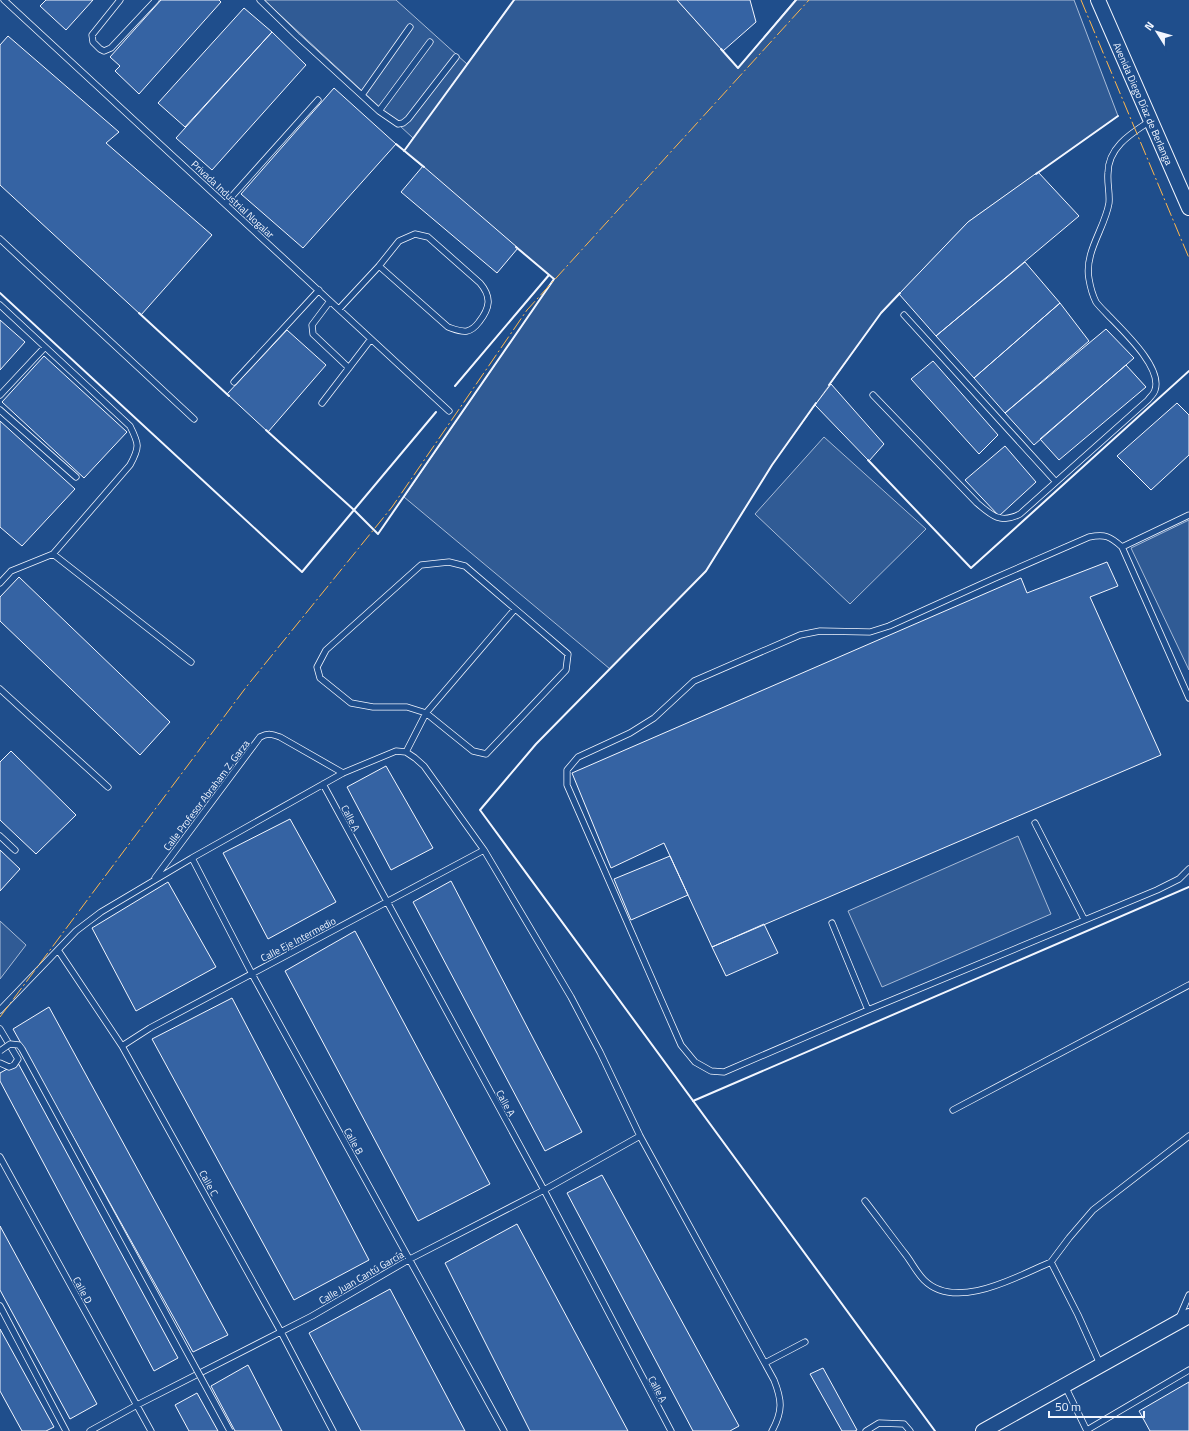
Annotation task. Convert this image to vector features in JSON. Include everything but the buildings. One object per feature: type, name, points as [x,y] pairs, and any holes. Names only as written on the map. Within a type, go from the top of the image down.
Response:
[{"type":"street","name":"Avenida Diego Díaz de Berlanga","points":[[1098,0],[1189,208]]},
{"type":"street","points":[[983,1431],[1189,1316]]},
{"type":"lane","name":"Privada Industrial Nogalar","points":[[4,0],[449,411]]},
{"type":"lane","points":[[120,0],[92,35],[93,42],[104,51],[112,48],[156,0]]},
{"type":"lane","points":[[260,0],[379,111],[398,124],[403,123],[408,119],[456,57]]},
{"type":"lane","points":[[362,95],[410,27]]},
{"type":"lane","points":[[379,111],[430,42]]},
{"type":"lane","points":[[225,204],[318,100]]},
{"type":"lane","points":[[873,395],[977,504],[993,516],[1002,519],[1012,518],[1020,514],[1132,416],[1148,400],[1155,390],[1156,376],[1146,357],[1096,302],[1089,278],[1090,260],[1095,239],[1106,219],[1109,202],[1108,172],[1114,153],[1128,135],[1150,121]]},
{"type":"lane","points":[[339,309],[379,266],[399,241],[415,234],[428,237],[480,283],[486,290],[489,301],[486,313],[476,326],[467,331],[458,331],[448,327],[379,266]]},
{"type":"lane","points":[[0,239],[194,419]]},
{"type":"lane","points":[[234,382],[319,290]]},
{"type":"lane","points":[[330,301],[312,325],[313,334],[349,368]]},
{"type":"lane","points":[[0,305],[130,426],[138,441],[137,453],[130,465],[53,554],[12,571],[0,584]]},
{"type":"lane","points":[[904,315],[1056,482]]},
{"type":"lane","points":[[322,403],[371,339]]},
{"type":"lane","points":[[0,395],[45,347]]},
{"type":"lane","points":[[0,410],[76,477]]},
{"type":"lane","points":[[1122,547],[1189,515]]},
{"type":"lane","points":[[1189,698],[1122,547],[1113,539],[1102,535],[1089,537],[889,626],[870,632],[820,631],[800,635],[694,681],[654,718],[630,733],[578,757],[567,770],[567,785],[681,1045],[695,1062],[710,1071],[724,1072],[1084,919],[1157,890],[1179,879],[1189,869]]},
{"type":"lane","points":[[53,554],[191,662]]},
{"type":"lane","points":[[449,562],[465,566],[568,654],[566,670],[486,754],[473,751],[426,713],[407,707],[373,707],[351,703],[320,678],[317,667],[326,650],[421,565],[449,562]]},
{"type":"lane","points":[[515,609],[426,713],[406,752],[416,758],[424,766],[484,850],[571,997],[600,1052],[640,1136],[774,1380],[779,1393],[781,1408],[778,1420],[772,1431]]},
{"type":"lane","points":[[0,689],[108,787]]},
{"type":"lane","name":"Calle Profesor Abraham Z. Garza","points":[[152,882],[260,737],[266,734],[271,734],[280,737],[344,773]]},
{"type":"lane","name":"Calle Profesor Abraham Z. Garza","points":[[0,1010],[76,931],[101,912],[192,858],[323,784],[344,773],[396,752],[406,752]]},
{"type":"lane","name":"Calle A","points":[[323,784],[544,1190],[671,1431]]},
{"type":"lane","points":[[1035,823],[1084,919]]},
{"type":"lane","points":[[0,836],[15,850]]},
{"type":"lane","name":"Calle Eje Intermedio","points":[[122,1046],[150,1028],[484,850]]},
{"type":"lane","name":"Calle B","points":[[192,858],[252,974],[504,1431]]},
{"type":"lane","points":[[832,923],[868,1010]]},
{"type":"lane","name":"Calle C","points":[[58,950],[122,1046],[281,1332],[333,1431]]},
{"type":"lane","points":[[953,1110],[1189,985]]},
{"type":"lane","points":[[0,1029],[18,1059],[14,1066],[4,1066],[0,1063]]},
{"type":"lane","points":[[0,1051],[10,1044],[19,1045],[22,1049],[230,1431]]},
{"type":"lane","name":"Calle Juan Cantú García","points":[[90,1431],[137,1405],[281,1332],[410,1259],[544,1190],[640,1136]]},
{"type":"lane","points":[[865,1201],[924,1280],[941,1290],[972,1292],[999,1284],[1051,1262],[1093,1210],[1189,1136]]},
{"type":"lane","name":"Calle D","points":[[0,1157],[151,1431]]},
{"type":"lane","points":[[1051,1262],[1078,1315],[1101,1366]]},
{"type":"lane","points":[[1176,1323],[1189,1295]]},
{"type":"lane","points":[[0,1306],[66,1431]]},
{"type":"lane","points":[[765,1363],[805,1342]]},
{"type":"lane","points":[[1065,1386],[1087,1430],[1189,1370]]},
{"type":"lane","points":[[866,1431],[879,1423],[904,1424],[910,1431]]},
{"type":"shaded area","points":[[264,0],[396,0],[467,64],[514,0],[677,0],[738,68],[795,0],[1074,0],[1118,116],[968,222],[881,313],[772,465],[706,571],[610,669],[404,497],[554,279],[404,151],[413,138]]},
{"type":"shaded area","points":[[824,437],[926,529],[850,604],[755,514]]},
{"type":"shaded area","points":[[1189,520],[1189,670],[1131,548]]},
{"type":"shaded area","points":[[1018,836],[1051,914],[882,987],[848,911]]},
{"type":"shaded area","points":[[0,921],[26,945],[0,979]]},
{"type":"wall","points":[[404,151],[514,0]]},
{"type":"wall","points":[[721,49],[738,68],[796,0]]},
{"type":"wall","points":[[1036,174],[1118,116]]},
{"type":"wall","points":[[396,144],[424,167]]},
{"type":"wall","points":[[436,412],[354,510],[378,534],[554,279],[516,247]]},
{"type":"wall","points":[[455,386],[549,275]]},
{"type":"wall","points":[[0,293],[302,572],[354,510],[266,430]]},
{"type":"wall","points":[[829,385],[881,313],[900,293]]},
{"type":"wall","points":[[139,313],[229,396]]},
{"type":"wall","points":[[868,460],[971,568],[1189,371]]},
{"type":"wall","points":[[816,403],[772,465],[706,571],[536,744],[480,810],[935,1431]]},
{"type":"wall","points":[[693,1101],[1189,887]]},
{"type":"power","points":[[0,1017],[247,686],[392,507],[527,310],[809,0]]},
{"type":"power","points":[[1081,0],[1189,258]]}]
